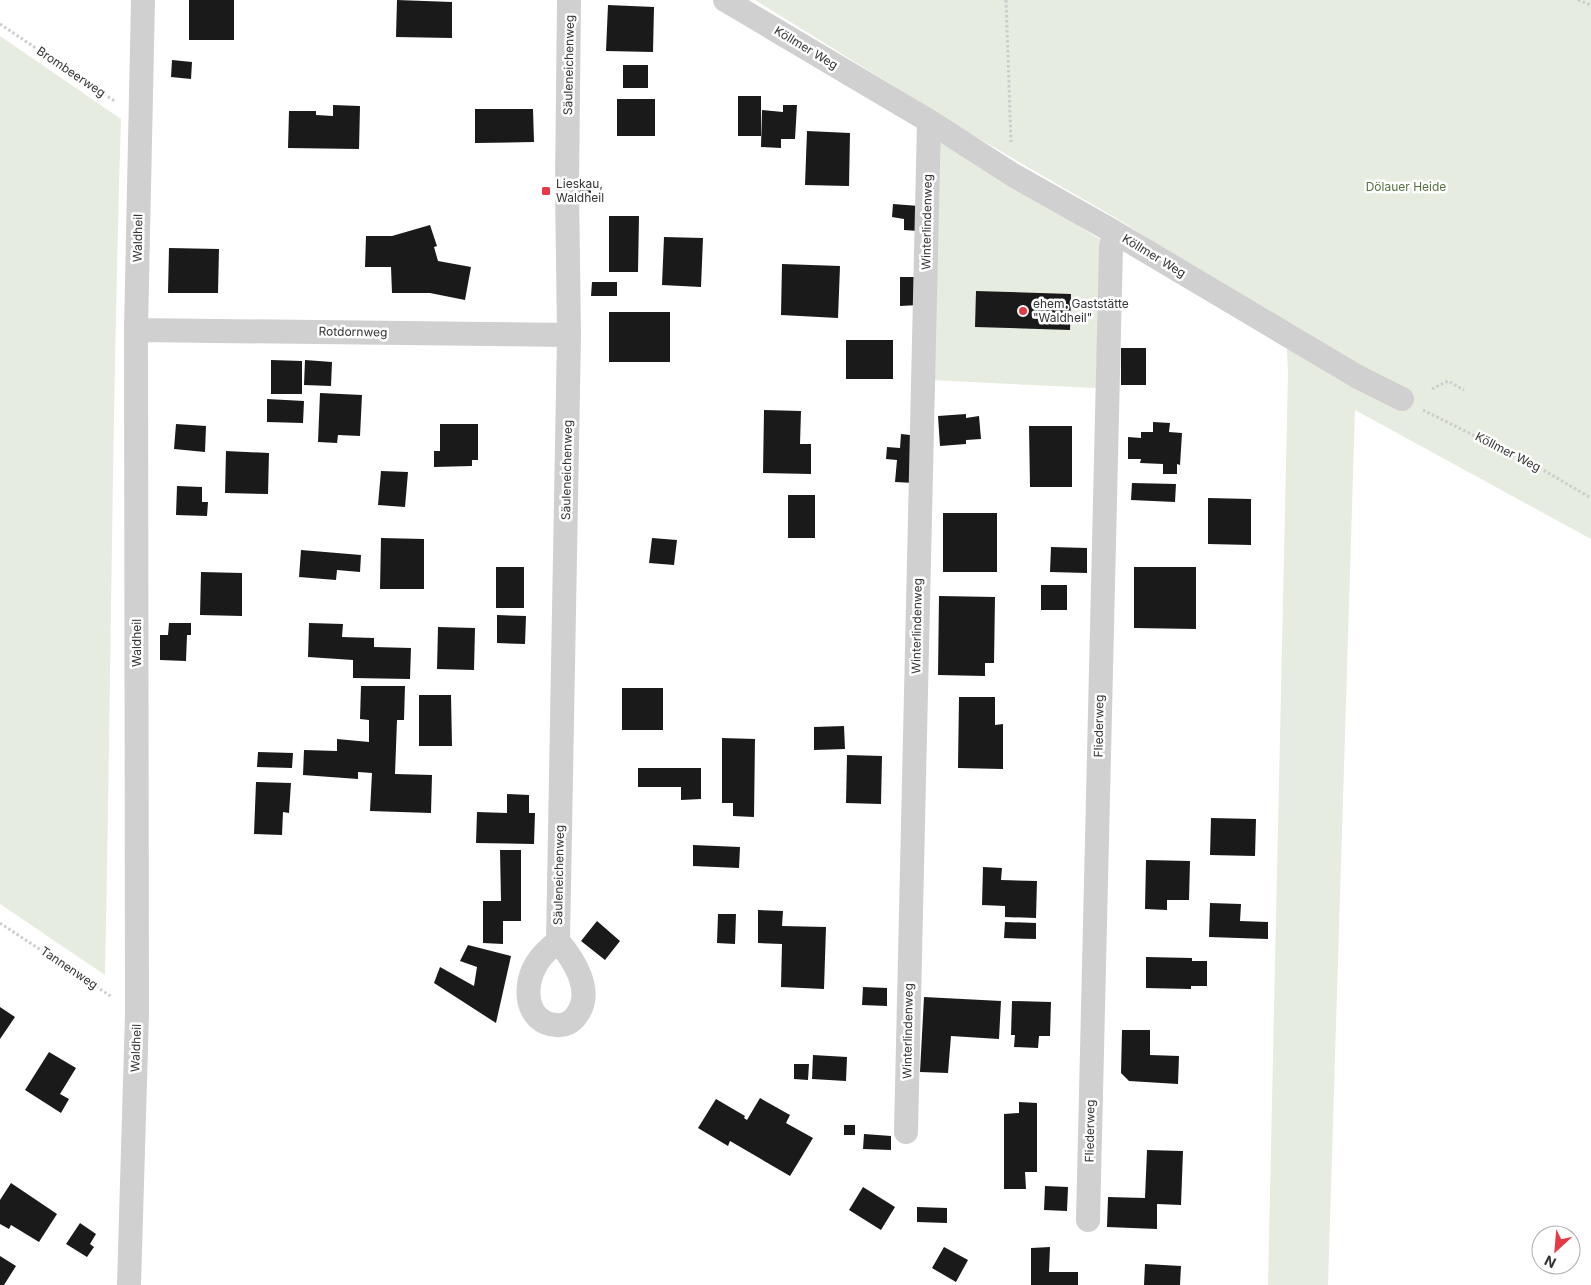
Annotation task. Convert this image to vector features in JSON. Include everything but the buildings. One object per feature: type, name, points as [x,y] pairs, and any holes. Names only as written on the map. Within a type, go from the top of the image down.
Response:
[{"type":"street","name":"Waldheil","points":[[128,1285],[137,1014],[136,330],[143,0]]},
{"type":"street","name":"Säuleneichenweg","points":[[558,941],[569,335],[567,186],[569,0]]},
{"type":"street","name":"Köllmer Weg","points":[[725,0],[929,121],[1013,176],[1114,232],[1358,377],[1402,400]]},
{"type":"street","name":"Winterlindenweg","points":[[906,1132],[929,121]]},
{"type":"street","name":"Fliederweg","points":[[1088,1220],[1111,247],[1114,232]]},
{"type":"street","name":"Rotdornweg","points":[[136,330],[569,335]]},
{"type":"path","points":[[1006,0],[1013,176]]},
{"type":"path","points":[[1578,0],[1591,5]]},
{"type":"path","name":"Brombeerweg","points":[[0,24],[141,119]]},
{"type":"path","points":[[1432,389],[1448,381],[1464,390]]},
{"type":"path","name":"Köllmer Weg","points":[[1402,400],[1545,471],[1591,498]]},
{"type":"path","name":"Tannenweg","points":[[0,923],[137,1014]]},
{"type":"green space","name":"Dölauer Heide","points":[[755,0],[1591,0],[1591,539],[1355,410],[1328,1285],[1268,1285],[1288,373],[1286,329],[1121,221],[964,130]]},
{"type":"green space","points":[[0,36],[121,119],[105,975],[0,904]]},
{"type":"green space","points":[[937,135],[1101,240],[1096,388],[930,380]]},
{"type":"place","name":"Lieskau, Waldheil","points":[[546,191]]},
{"type":"place","name":"ehem. Gaststätte \"Waldheil\"","points":[[1023,311]]}]
